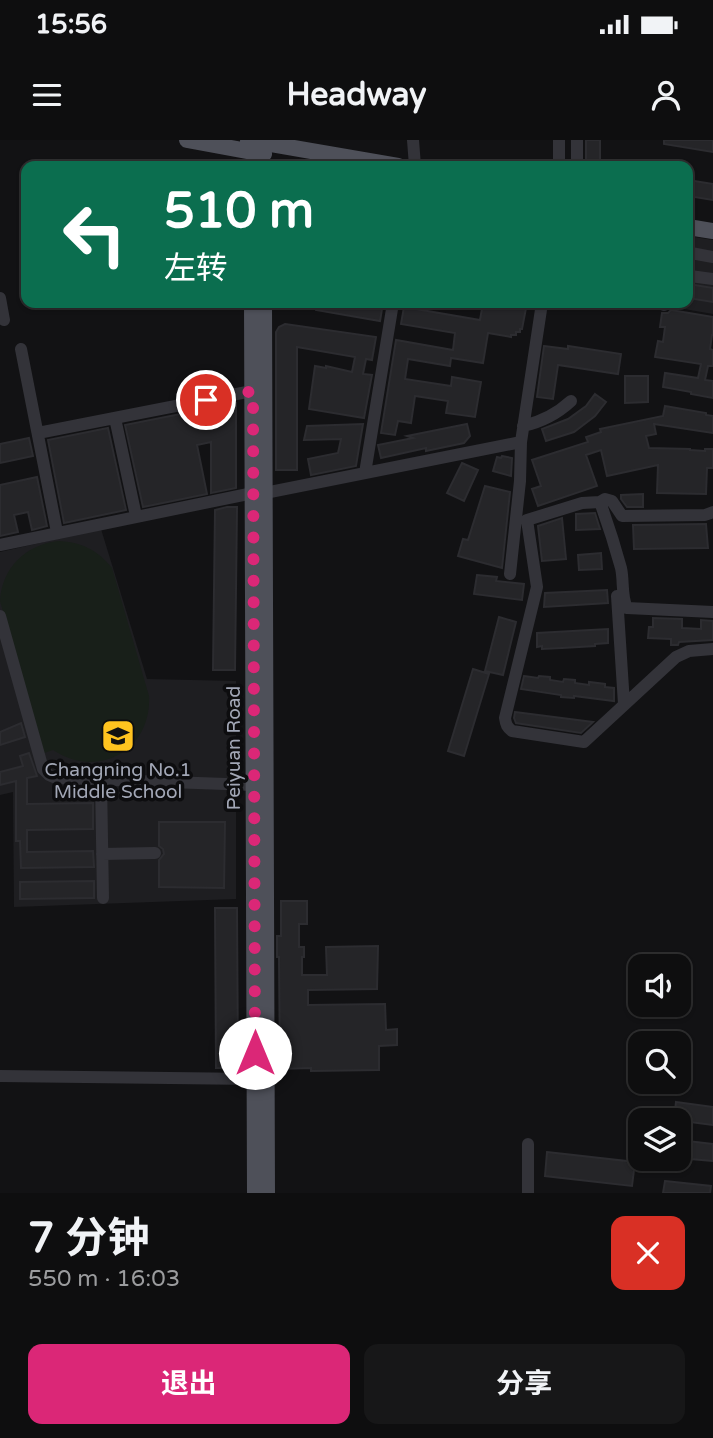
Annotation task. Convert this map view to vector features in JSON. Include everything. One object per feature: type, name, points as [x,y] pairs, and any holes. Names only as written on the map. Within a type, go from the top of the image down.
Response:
[{"type":"main road","points":[[187,140],[356,161]]},
{"type":"main road","points":[[256,149],[312,161]]},
{"type":"main road","points":[[693,217],[713,220]]},
{"type":"main road","points":[[693,228],[713,231]]},
{"type":"main road","name":"Peiyuan Road","points":[[252,308],[253,391],[259,493],[267,1193]]},
{"type":"main road","name":"Peiyuan Road","points":[[256,1193],[254,785],[264,308]]},
{"type":"street","points":[[413,140],[415,161]]},
{"type":"street","points":[[559,140],[559,161]]},
{"type":"street","points":[[577,140],[577,161]]},
{"type":"street","points":[[693,253],[712,254]]},
{"type":"street","points":[[693,276],[713,279]]},
{"type":"street","points":[[0,298],[4,320]]},
{"type":"street","points":[[365,473],[392,308]]},
{"type":"street","points":[[510,574],[520,481],[521,442],[541,308]]},
{"type":"street","points":[[21,349],[57,532]]},
{"type":"street","points":[[38,433],[253,391]]},
{"type":"street","points":[[523,426],[552,415],[571,401]]},
{"type":"street","points":[[115,418],[136,516]]},
{"type":"street","points":[[0,545],[521,442]]},
{"type":"street","points":[[713,512],[705,515],[622,516],[612,501],[605,499],[582,503],[527,520],[537,587],[505,718],[506,725],[512,731],[584,742],[676,657],[690,651],[713,649]]},
{"type":"street","points":[[600,502],[620,564],[627,608],[713,612]]},
{"type":"street","points":[[620,564],[615,566],[624,704]]},
{"type":"street","points":[[0,616],[43,769],[49,775],[56,778],[254,785]]},
{"type":"street","points":[[101,780],[103,898]]},
{"type":"street","points":[[102,854],[155,853]]},
{"type":"street","points":[[0,1076],[255,1079]]},
{"type":"street","points":[[528,1144],[528,1193]]},
{"type":"shaded area","points":[[693,237],[713,240],[713,314],[678,308],[693,308]]},
{"type":"shaded area","name":"Changning No.1 Middle School","points":[[101,529],[147,679],[236,681],[236,899],[14,907],[13,792],[0,795],[0,552]]},
{"type":"shaded area","points":[[58,541],[88,548],[101,556],[112,568],[149,696],[148,715],[142,731],[132,745],[104,760],[87,762],[70,759],[53,750],[44,753],[0,601],[5,578],[17,560],[35,547]]},
{"type":"building","points":[[586,140],[600,140],[600,161],[586,161]]},
{"type":"building","points":[[664,140],[713,140],[713,152],[664,144]]},
{"type":"building","points":[[693,181],[713,184],[713,200],[693,197]]},
{"type":"building","points":[[693,285],[713,288],[713,302],[693,299]]},
{"type":"building","points":[[316,308],[382,308],[380,321]]},
{"type":"building","points":[[404,308],[480,320],[482,308],[526,308],[522,329],[516,332],[516,335],[511,337],[488,333],[483,363],[451,358],[450,366],[408,359],[405,379],[451,386],[452,377],[481,382],[475,417],[446,413],[448,401],[415,396],[411,423],[398,421],[395,435],[381,433],[396,340],[453,350],[455,333],[401,324]]},
{"type":"building","points":[[671,310],[713,317],[710,349],[713,350],[713,366],[708,366],[705,380],[713,381],[713,398],[663,387],[665,373],[698,378],[701,364],[655,357],[658,341],[663,342],[665,327],[660,327],[662,313]]},
{"type":"building","points":[[285,324],[376,337],[372,360],[366,359],[363,374],[372,375],[364,418],[309,409],[315,366],[352,372],[355,357],[297,347],[297,470],[276,470],[276,332]]},
{"type":"building","points":[[544,346],[568,349],[568,346],[621,354],[618,374],[558,365],[553,399],[537,397]]},
{"type":"building","points":[[625,376],[648,376],[648,402],[625,403]]},
{"type":"building","points":[[595,394],[606,402],[595,416],[574,432],[546,441],[542,429],[568,419],[586,406]]},
{"type":"building","points":[[236,403],[236,488],[211,493],[211,442],[197,445],[207,494],[143,507],[125,425]]},
{"type":"building","points":[[665,406],[713,416],[713,433],[654,424],[656,434],[646,436],[649,448],[705,451],[713,449],[713,468],[707,468],[706,494],[657,493],[658,465],[607,476],[601,450],[586,455],[597,486],[538,506],[532,489],[541,486],[532,460],[588,442],[586,437],[601,432],[600,429],[663,416]]},
{"type":"building","points":[[363,424],[356,466],[311,475],[308,459],[338,453],[341,439],[304,440],[307,426]]},
{"type":"building","points":[[467,424],[470,436],[464,443],[381,458],[378,445]]},
{"type":"building","points":[[108,428],[126,510],[64,523],[48,440]]},
{"type":"building","points":[[29,438],[33,456],[0,463],[0,444]]},
{"type":"building","points":[[497,457],[512,458],[511,476],[493,471]]},
{"type":"building","points":[[462,463],[478,470],[464,501],[447,493]]},
{"type":"building","points":[[37,477],[47,526],[32,530],[28,512],[14,515],[18,532],[0,536],[0,485]]},
{"type":"building","points":[[485,486],[510,492],[502,568],[458,556],[463,539],[468,540]]},
{"type":"building","points":[[643,494],[643,507],[627,507],[621,499],[621,495]]},
{"type":"building","points":[[237,507],[235,670],[213,670],[215,510]]},
{"type":"building","points":[[595,513],[600,529],[576,530],[576,514]]},
{"type":"building","points":[[562,518],[566,559],[542,561],[538,526]]},
{"type":"building","points":[[706,524],[708,548],[634,549],[633,525]]},
{"type":"building","points":[[601,553],[602,569],[579,570],[578,555]]},
{"type":"building","points":[[477,575],[497,577],[496,581],[524,584],[522,600],[474,594]]},
{"type":"building","points":[[607,590],[608,603],[544,607],[545,593]]},
{"type":"building","points":[[499,617],[516,622],[503,675],[485,671]]},
{"type":"building","points":[[653,618],[682,619],[682,628],[701,629],[701,620],[713,621],[713,640],[671,645],[671,639],[648,638],[649,627],[653,627]]},
{"type":"building","points":[[608,629],[608,643],[562,648],[537,647],[537,633]]},
{"type":"building","points":[[473,669],[489,674],[464,756],[448,751]]},
{"type":"building","points":[[524,676],[550,677],[550,680],[563,682],[564,679],[575,680],[575,683],[589,685],[589,682],[605,684],[605,687],[614,688],[614,701],[561,697],[521,689]]},
{"type":"building","points":[[515,712],[593,722],[581,733],[516,723]]},
{"type":"building","points":[[21,723],[25,737],[0,745],[0,732]]},
{"type":"building","points":[[29,753],[37,776],[27,778],[27,804],[93,803],[93,829],[27,830],[27,852],[93,851],[94,867],[21,868],[20,841],[16,841],[16,781],[0,785],[0,772],[23,766],[20,756]]},
{"type":"building","points":[[159,822],[225,822],[224,888],[159,887],[159,860],[164,854],[159,846]]},
{"type":"building","points":[[94,881],[94,898],[20,899],[20,882]]},
{"type":"building","points":[[281,901],[307,901],[307,924],[299,924],[299,947],[304,947],[302,975],[327,975],[326,947],[378,946],[377,989],[308,990],[308,1005],[385,1004],[386,1030],[397,1029],[397,1045],[379,1046],[379,1070],[280,1069],[277,936],[281,936]]},
{"type":"building","points":[[215,908],[237,908],[238,1068],[216,1068]]},
{"type":"building","points":[[676,1102],[713,1107],[713,1125],[691,1122],[691,1108],[675,1108]]},
{"type":"building","points":[[691,1141],[713,1144],[713,1161],[691,1159]]},
{"type":"building","points":[[547,1152],[628,1161],[628,1171],[634,1171],[632,1186],[545,1176]]},
{"type":"building","points":[[665,1181],[711,1186],[710,1193],[663,1193]]},
{"type":"place","name":"Changning No.1 Middle School","points":[[118,736]]},
{"type":"route","points":[[206,400],[253,391],[255,1053]]}]
